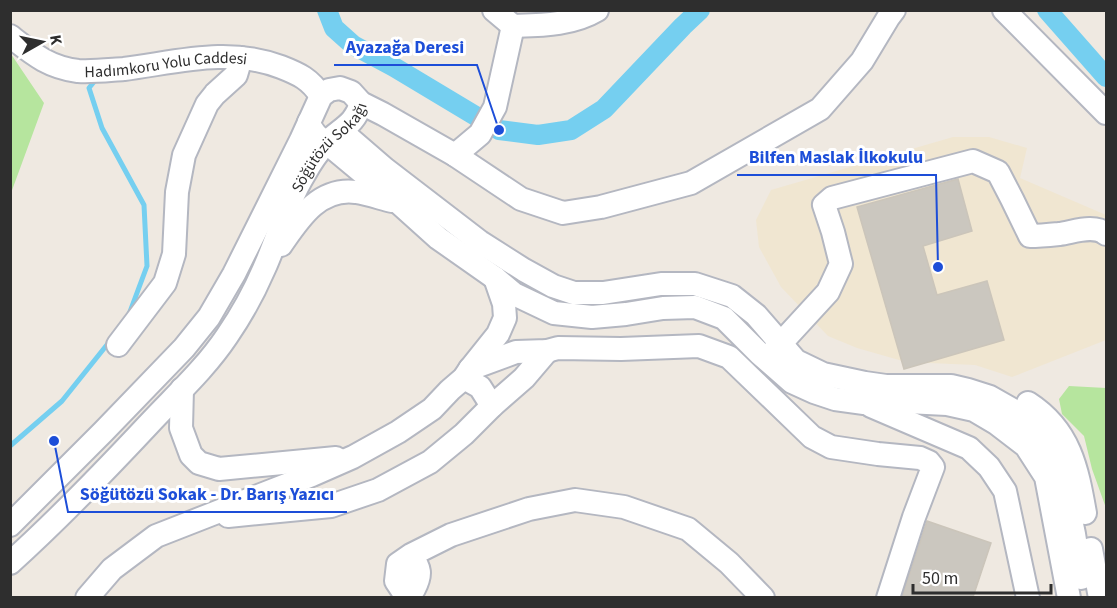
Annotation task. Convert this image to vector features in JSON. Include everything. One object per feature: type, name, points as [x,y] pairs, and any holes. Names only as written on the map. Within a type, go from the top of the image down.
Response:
[{"type":"street","points":[[494,10],[513,26],[551,24],[588,16],[597,10]]},
{"type":"street","points":[[361,103],[455,155],[521,199],[563,213],[601,207],[691,183],[820,109],[862,61],[894,10]]},
{"type":"street","points":[[1004,10],[1107,113]]},
{"type":"street","points":[[455,155],[480,134],[495,108],[513,26]]},
{"type":"street","name":"Hadımkoru Yolu Caddesi","points":[[10,36],[37,57],[51,64],[79,71],[115,70],[220,56],[263,61],[302,77],[314,85],[321,96]]},
{"type":"street","points":[[118,345],[168,276],[174,254],[177,192],[184,155],[207,104],[236,75],[241,58]]},
{"type":"street","name":"Söğütözü Sokağı","points":[[10,525],[176,357],[209,317],[234,274],[321,96],[329,90],[340,88],[351,92],[361,103],[358,112],[352,121],[316,155],[304,174],[286,210],[264,268],[227,336],[182,389],[93,482],[10,563]]},
{"type":"street","points":[[309,122],[311,129],[321,140],[334,137],[385,169],[480,242],[553,286],[574,293],[603,293],[661,284],[695,284],[732,296],[756,315],[792,382],[835,399],[864,403],[947,404],[974,410],[996,423],[1026,446],[1046,477],[1069,597]]},
{"type":"street","points":[[334,137],[398,202],[438,238],[514,294],[554,313],[592,317],[663,308],[695,307],[724,318],[774,352],[824,374],[886,386],[951,386],[990,397],[1018,413],[1037,429],[1052,451],[1061,472],[1074,534],[1083,597]]},
{"type":"street","points":[[774,352],[828,292],[841,264],[824,205],[832,198],[973,160],[998,172],[1030,236],[1089,229],[1107,234]]},
{"type":"street","points":[[264,268],[297,222],[324,197],[335,193],[354,192],[398,202]]},
{"type":"street","points":[[87,597],[112,569],[156,536],[353,457],[398,432],[432,409],[467,373],[498,334],[505,318],[504,304],[495,278]]},
{"type":"street","points":[[467,373],[516,352],[547,351],[558,348],[621,349],[699,346],[729,357],[812,437],[831,447],[920,458],[929,462],[933,467],[888,597]]},
{"type":"street","points":[[201,518],[331,506],[378,490],[430,462],[524,378],[547,351]]},
{"type":"street","points":[[467,373],[480,387],[492,406]]},
{"type":"street","points":[[886,386],[943,375],[969,377],[995,383],[1015,394],[1034,406],[1054,424],[1068,447],[1078,474],[1100,597]]},
{"type":"street","points":[[182,389],[181,428],[191,455],[199,462],[219,468],[353,457]]},
{"type":"street","points":[[864,403],[969,448],[989,467],[1005,491],[1029,597]]},
{"type":"street","points":[[312,475],[313,488],[319,499],[331,506]]},
{"type":"street","points":[[411,555],[451,535],[529,509],[575,500],[624,507],[688,530],[729,563],[763,597]]},
{"type":"shaded area","points":[[953,137],[989,137],[1027,148],[1020,178],[1106,215],[1106,340],[1012,377],[975,365],[906,362],[857,348],[828,336],[781,287],[759,247],[756,220],[771,190]]},
{"type":"green space","points":[[11,54],[44,103],[10,193]]},
{"type":"green space","points":[[1069,386],[1106,388],[1106,508],[1092,469],[1084,436],[1062,414],[1059,399]]},
{"type":"building","points":[[958,179],[972,231],[923,246],[937,295],[987,281],[1004,340],[904,369],[857,207]]},
{"type":"building","points":[[927,521],[991,543],[973,597],[902,597]]},
{"type":"waterway","points":[[327,10],[334,28],[353,45],[499,130],[538,135],[571,130],[604,109],[700,10]]},
{"type":"waterway","points":[[1047,10],[1106,77]]},
{"type":"waterway","points":[[97,78],[89,88],[102,128],[144,205],[147,266],[128,317]]},
{"type":"waterway","points":[[10,446],[62,401],[110,341]]},
{"type":"place","name":"Ayazağa Deresi","points":[[499,130]]},
{"type":"place","name":"Bilfen Maslak İlkokulu","points":[[938,267]]},
{"type":"place","name":"Söğütözü Sokak - Dr. Barış Yazıcı","points":[[54,441]]}]
